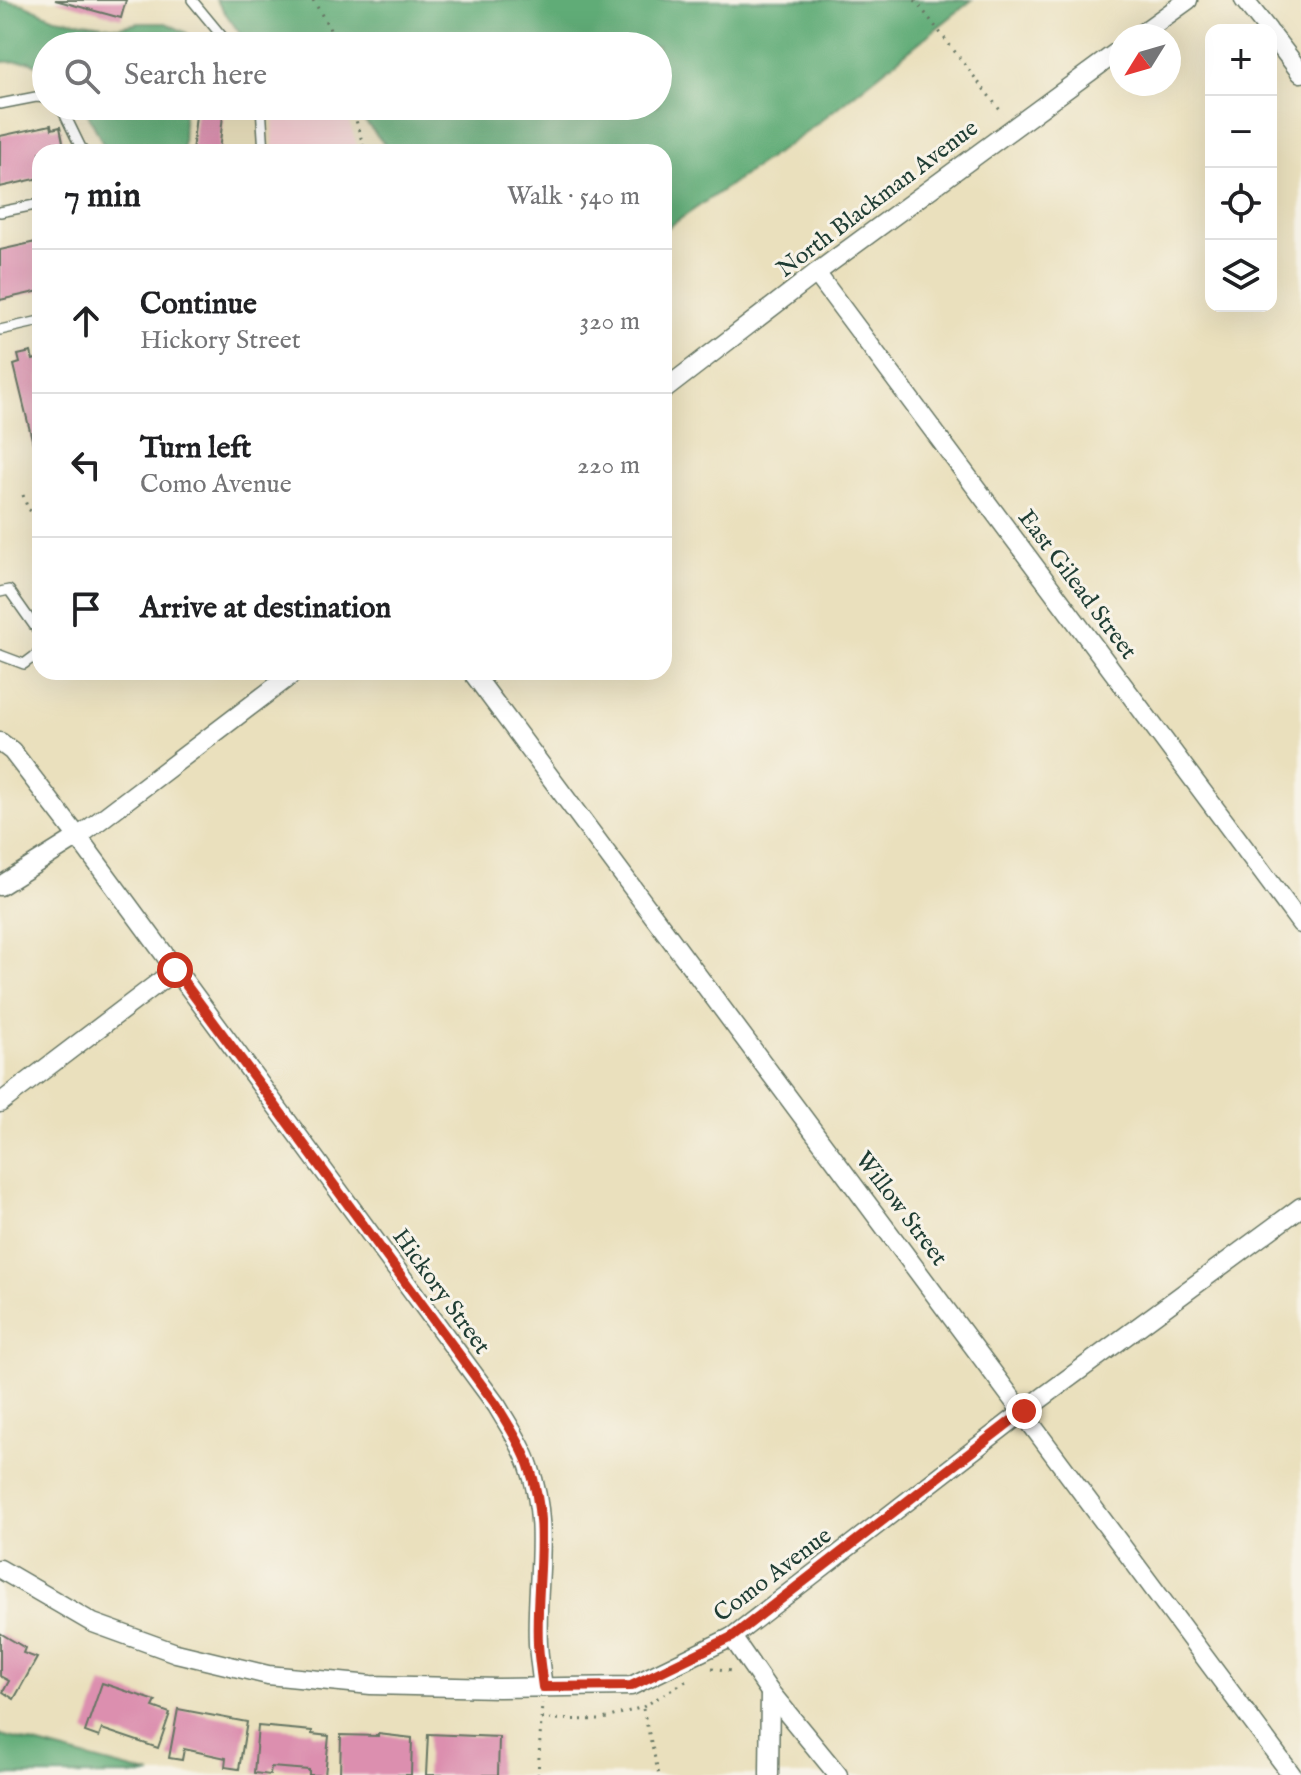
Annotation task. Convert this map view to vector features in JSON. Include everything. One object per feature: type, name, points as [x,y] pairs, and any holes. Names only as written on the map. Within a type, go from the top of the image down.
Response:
[{"type":"street","points":[[1155,24],[1188,0]]},
{"type":"street","points":[[1244,0],[1263,24]]},
{"type":"street","points":[[1277,42],[1301,73]]},
{"type":"street","name":"North Blackman Avenue","points":[[672,384],[816,273],[1109,58]]},
{"type":"street","name":"East Gilead Street","points":[[816,273],[1301,924]]},
{"type":"street","points":[[0,886],[78,837],[284,680]]},
{"type":"street","name":"Willow Street","points":[[478,680],[1292,1775]]},
{"type":"street","points":[[0,742],[12,751],[78,837]]},
{"type":"street","name":"Hickory Street","points":[[78,837],[497,1406],[518,1442],[536,1491],[543,1535],[538,1643],[543,1687]]},
{"type":"street","points":[[0,1103],[175,970]]},
{"type":"street","name":"Como Avenue","points":[[0,1569],[93,1623],[147,1644],[241,1670],[297,1679],[371,1685],[631,1686],[732,1637],[1024,1411],[1301,1207]]},
{"type":"street","points":[[732,1637],[770,1692],[838,1775]]},
{"type":"street","points":[[769,1775],[770,1692]]},
{"type":"lane","points":[[192,0],[218,32]]},
{"type":"lane","points":[[0,104],[32,98]]},
{"type":"lane","points":[[67,120],[79,144]]},
{"type":"lane","points":[[262,120],[263,144]]},
{"type":"lane","points":[[0,212],[32,206]]},
{"type":"lane","points":[[0,330],[32,323]]},
{"type":"lane","points":[[0,592],[9,590],[32,623]]},
{"type":"lane","points":[[0,655],[24,664],[32,658]]},
{"type":"path","points":[[313,0],[331,32]]},
{"type":"path","points":[[915,0],[1013,126]]},
{"type":"path","points":[[356,120],[363,144]]},
{"type":"path","points":[[23,495],[32,512]]},
{"type":"path","points":[[538,1775],[543,1687]]},
{"type":"path","points":[[643,1707],[659,1775]]},
{"type":"shaded area","points":[[274,120],[349,120],[356,144],[273,144]]},
{"type":"green space","points":[[0,0],[23,4],[55,18],[118,27],[166,23],[185,32],[32,32],[32,63],[0,62]]},
{"type":"green space","points":[[216,0],[972,0],[804,134],[672,225],[672,144],[384,144],[364,120],[672,120],[672,32],[239,32]]},
{"type":"green space","points":[[91,120],[184,120],[183,144],[103,144]]},
{"type":"green space","points":[[1,1735],[152,1775],[0,1775]]},
{"type":"building","points":[[55,0],[126,0],[121,18]]},
{"type":"building","points":[[195,120],[222,120],[220,144],[193,144]]},
{"type":"building","points":[[51,125],[52,129],[60,127],[63,144],[32,144],[32,180],[0,187],[0,136]]},
{"type":"building","points":[[32,243],[32,293],[0,300],[0,250]]},
{"type":"building","points":[[31,352],[32,356],[32,439],[14,365],[20,363],[18,355]]},
{"type":"building","points":[[0,1633],[25,1648],[23,1653],[37,1658],[14,1699],[3,1692],[9,1681],[0,1676]]},
{"type":"building","points":[[102,1683],[156,1701],[153,1707],[170,1713],[158,1748],[102,1729],[99,1737],[85,1732]]},
{"type":"building","points":[[178,1709],[247,1722],[239,1769],[225,1767],[226,1758],[184,1749],[182,1760],[169,1758]]},
{"type":"building","points":[[258,1726],[312,1731],[312,1734],[329,1736],[325,1775],[309,1775],[309,1770],[271,1767],[270,1775],[254,1773]]},
{"type":"building","points":[[378,1734],[412,1738],[411,1775],[340,1775],[341,1735]]},
{"type":"building","points":[[428,1734],[499,1737],[498,1775],[426,1775]]},
{"type":"route","points":[[175,970],[497,1406],[518,1442],[529,1465],[543,1535],[538,1643],[543,1687],[631,1686],[732,1637],[1024,1411]]}]
